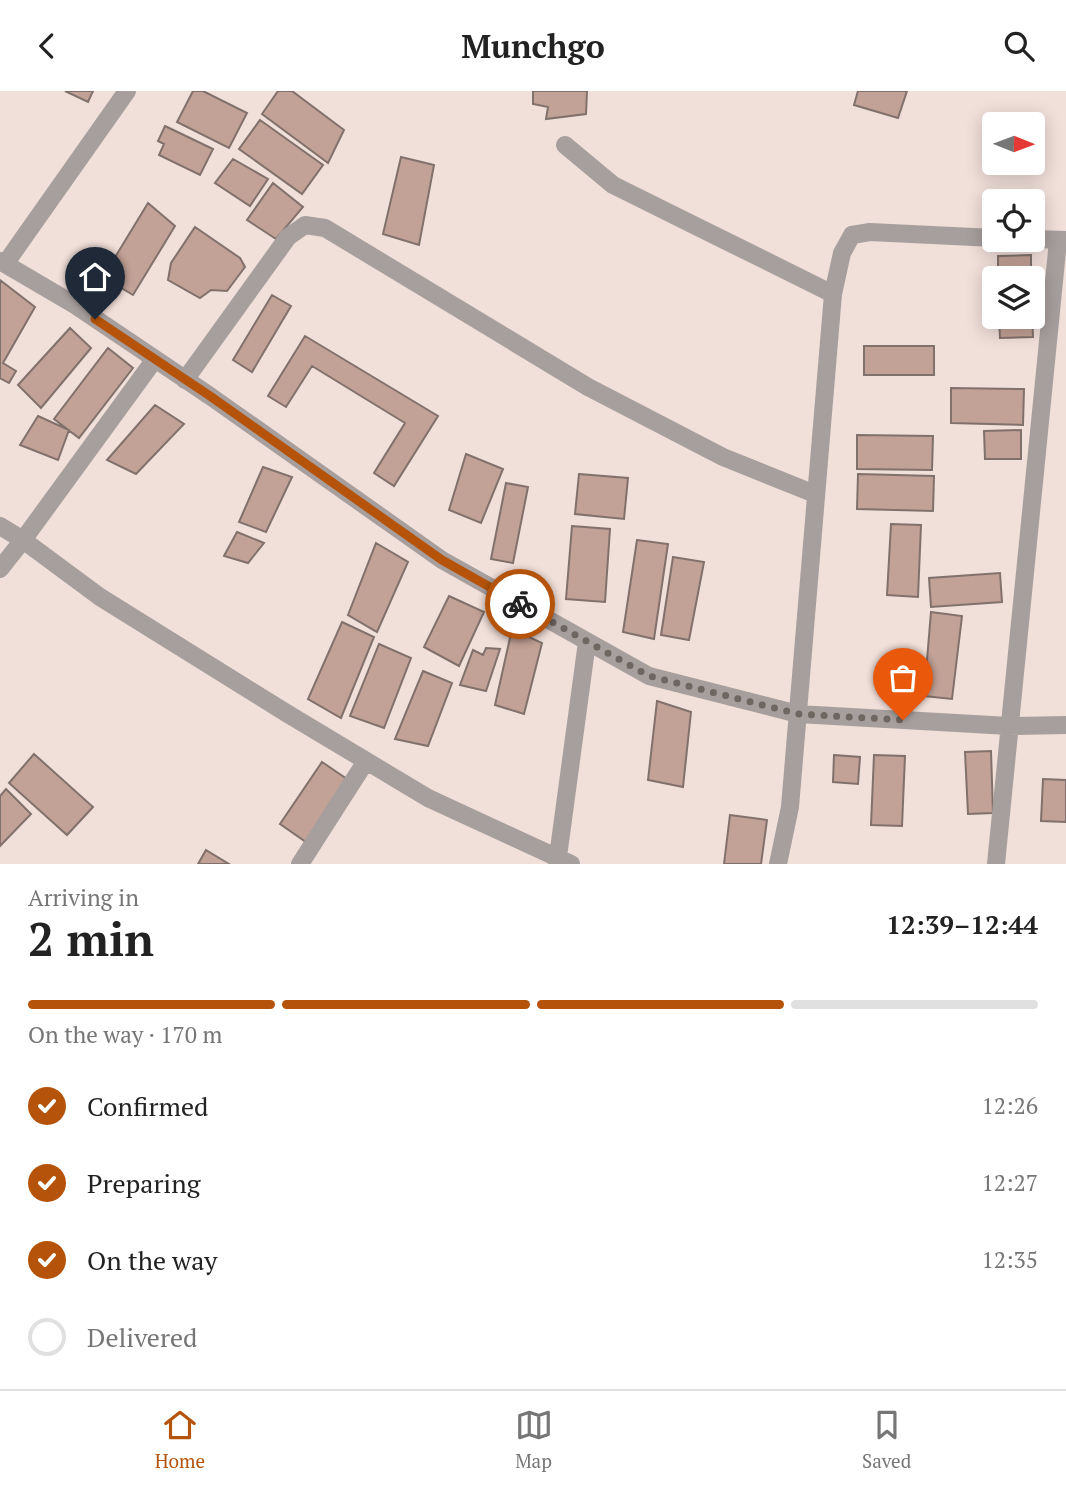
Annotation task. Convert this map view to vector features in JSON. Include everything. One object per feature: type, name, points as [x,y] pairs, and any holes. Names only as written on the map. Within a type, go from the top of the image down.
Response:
[{"type":"street","points":[[127,91],[2,262],[75,305],[155,359],[442,560],[649,676],[798,714],[1009,726],[1066,725]]},
{"type":"street","points":[[565,145],[613,185],[833,294]]},
{"type":"street","points":[[185,380],[288,237],[305,226],[325,228],[589,387],[723,457],[815,494]]},
{"type":"street","points":[[778,864],[790,807],[833,294],[842,253],[852,235],[870,232],[982,237]]},
{"type":"street","points":[[996,864],[1062,240]]},
{"type":"street","points":[[0,569],[155,359]]},
{"type":"street","points":[[0,526],[100,597],[366,761],[428,798],[562,862],[587,642]]},
{"type":"street","points":[[300,864],[366,761]]},
{"type":"building","points":[[65,91],[93,91],[88,102]]},
{"type":"building","points":[[193,91],[203,91],[247,113],[229,148],[177,122]]},
{"type":"building","points":[[278,91],[292,91],[344,130],[328,163],[262,114]]},
{"type":"building","points":[[533,91],[587,91],[586,114],[546,119],[548,107],[533,104]]},
{"type":"building","points":[[858,91],[907,91],[898,118],[854,105]]},
{"type":"building","points":[[260,120],[323,165],[302,194],[239,149]]},
{"type":"building","points":[[165,126],[213,149],[200,175],[159,155],[164,144],[158,141]]},
{"type":"building","points":[[401,157],[434,165],[419,245],[383,234]]},
{"type":"building","points":[[233,159],[268,179],[250,206],[215,183]]},
{"type":"building","points":[[273,183],[303,207],[276,239],[247,220]]},
{"type":"building","points":[[148,203],[175,226],[133,295],[103,277]]},
{"type":"building","points":[[195,227],[240,258],[245,267],[227,291],[211,290],[200,298],[168,280],[171,263]]},
{"type":"building","points":[[1031,255],[1031,266],[998,266],[998,256]]},
{"type":"building","points":[[0,280],[35,307],[3,363],[16,371],[9,383],[0,378]]},
{"type":"building","points":[[272,295],[291,306],[252,372],[233,360]]},
{"type":"building","points":[[70,328],[91,348],[41,408],[18,385]]},
{"type":"building","points":[[1000,329],[1033,329],[1033,337],[1000,338]]},
{"type":"building","points":[[305,336],[438,416],[394,486],[374,473],[405,423],[312,366],[286,407],[268,396]]},
{"type":"building","points":[[864,346],[934,346],[934,375],[864,375]]},
{"type":"building","points":[[108,348],[133,368],[79,438],[54,419]]},
{"type":"building","points":[[951,388],[1024,389],[1023,425],[951,423]]},
{"type":"building","points":[[155,405],[184,424],[136,474],[107,460]]},
{"type":"building","points":[[38,416],[69,430],[58,460],[20,445]]},
{"type":"building","points":[[1021,430],[1021,459],[985,459],[984,431]]},
{"type":"building","points":[[857,435],[933,436],[932,470],[857,469]]},
{"type":"building","points":[[466,454],[503,469],[481,523],[449,510]]},
{"type":"building","points":[[263,467],[292,477],[266,532],[239,522]]},
{"type":"building","points":[[579,474],[628,478],[624,519],[575,514]]},
{"type":"building","points":[[858,474],[934,476],[933,511],[857,509]]},
{"type":"building","points":[[506,483],[528,487],[513,563],[491,559]]},
{"type":"building","points":[[891,524],[921,525],[918,597],[887,595]]},
{"type":"building","points":[[572,526],[610,529],[605,602],[566,599]]},
{"type":"building","points":[[237,532],[264,543],[248,563],[224,556]]},
{"type":"building","points":[[637,540],[668,544],[654,639],[623,632]]},
{"type":"building","points":[[376,543],[408,562],[377,632],[348,615]]},
{"type":"building","points":[[673,557],[704,562],[689,640],[661,635]]},
{"type":"building","points":[[1000,573],[1002,602],[931,607],[929,578]]},
{"type":"building","points":[[449,596],[484,612],[459,666],[424,647]]},
{"type":"building","points":[[931,612],[962,616],[952,699],[924,696]]},
{"type":"building","points":[[342,622],[374,637],[341,718],[308,699]]},
{"type":"building","points":[[512,629],[542,643],[524,714],[495,705]]},
{"type":"building","points":[[379,644],[411,658],[384,728],[350,716]]},
{"type":"building","points":[[486,648],[500,649],[486,691],[460,685],[473,650],[483,655]]},
{"type":"building","points":[[423,671],[452,683],[428,746],[395,739]]},
{"type":"building","points":[[657,701],[691,712],[683,787],[648,780]]},
{"type":"building","points":[[991,751],[993,813],[968,814],[965,752]]},
{"type":"building","points":[[34,754],[93,807],[67,835],[9,783]]},
{"type":"building","points":[[834,755],[860,757],[858,784],[833,782]]},
{"type":"building","points":[[874,755],[905,756],[902,826],[871,825]]},
{"type":"building","points":[[322,762],[347,779],[306,842],[280,824]]},
{"type":"building","points":[[1043,779],[1066,780],[1066,822],[1041,821]]},
{"type":"building","points":[[6,789],[31,814],[0,846],[0,796]]},
{"type":"building","points":[[730,815],[767,820],[761,864],[724,864]]},
{"type":"building","points":[[206,850],[229,864],[198,864]]},
{"type":"way so far","points":[[520,604],[649,676],[798,714],[903,720]]},
{"type":"route","points":[[95,319],[210,396],[442,560],[520,604]]}]
